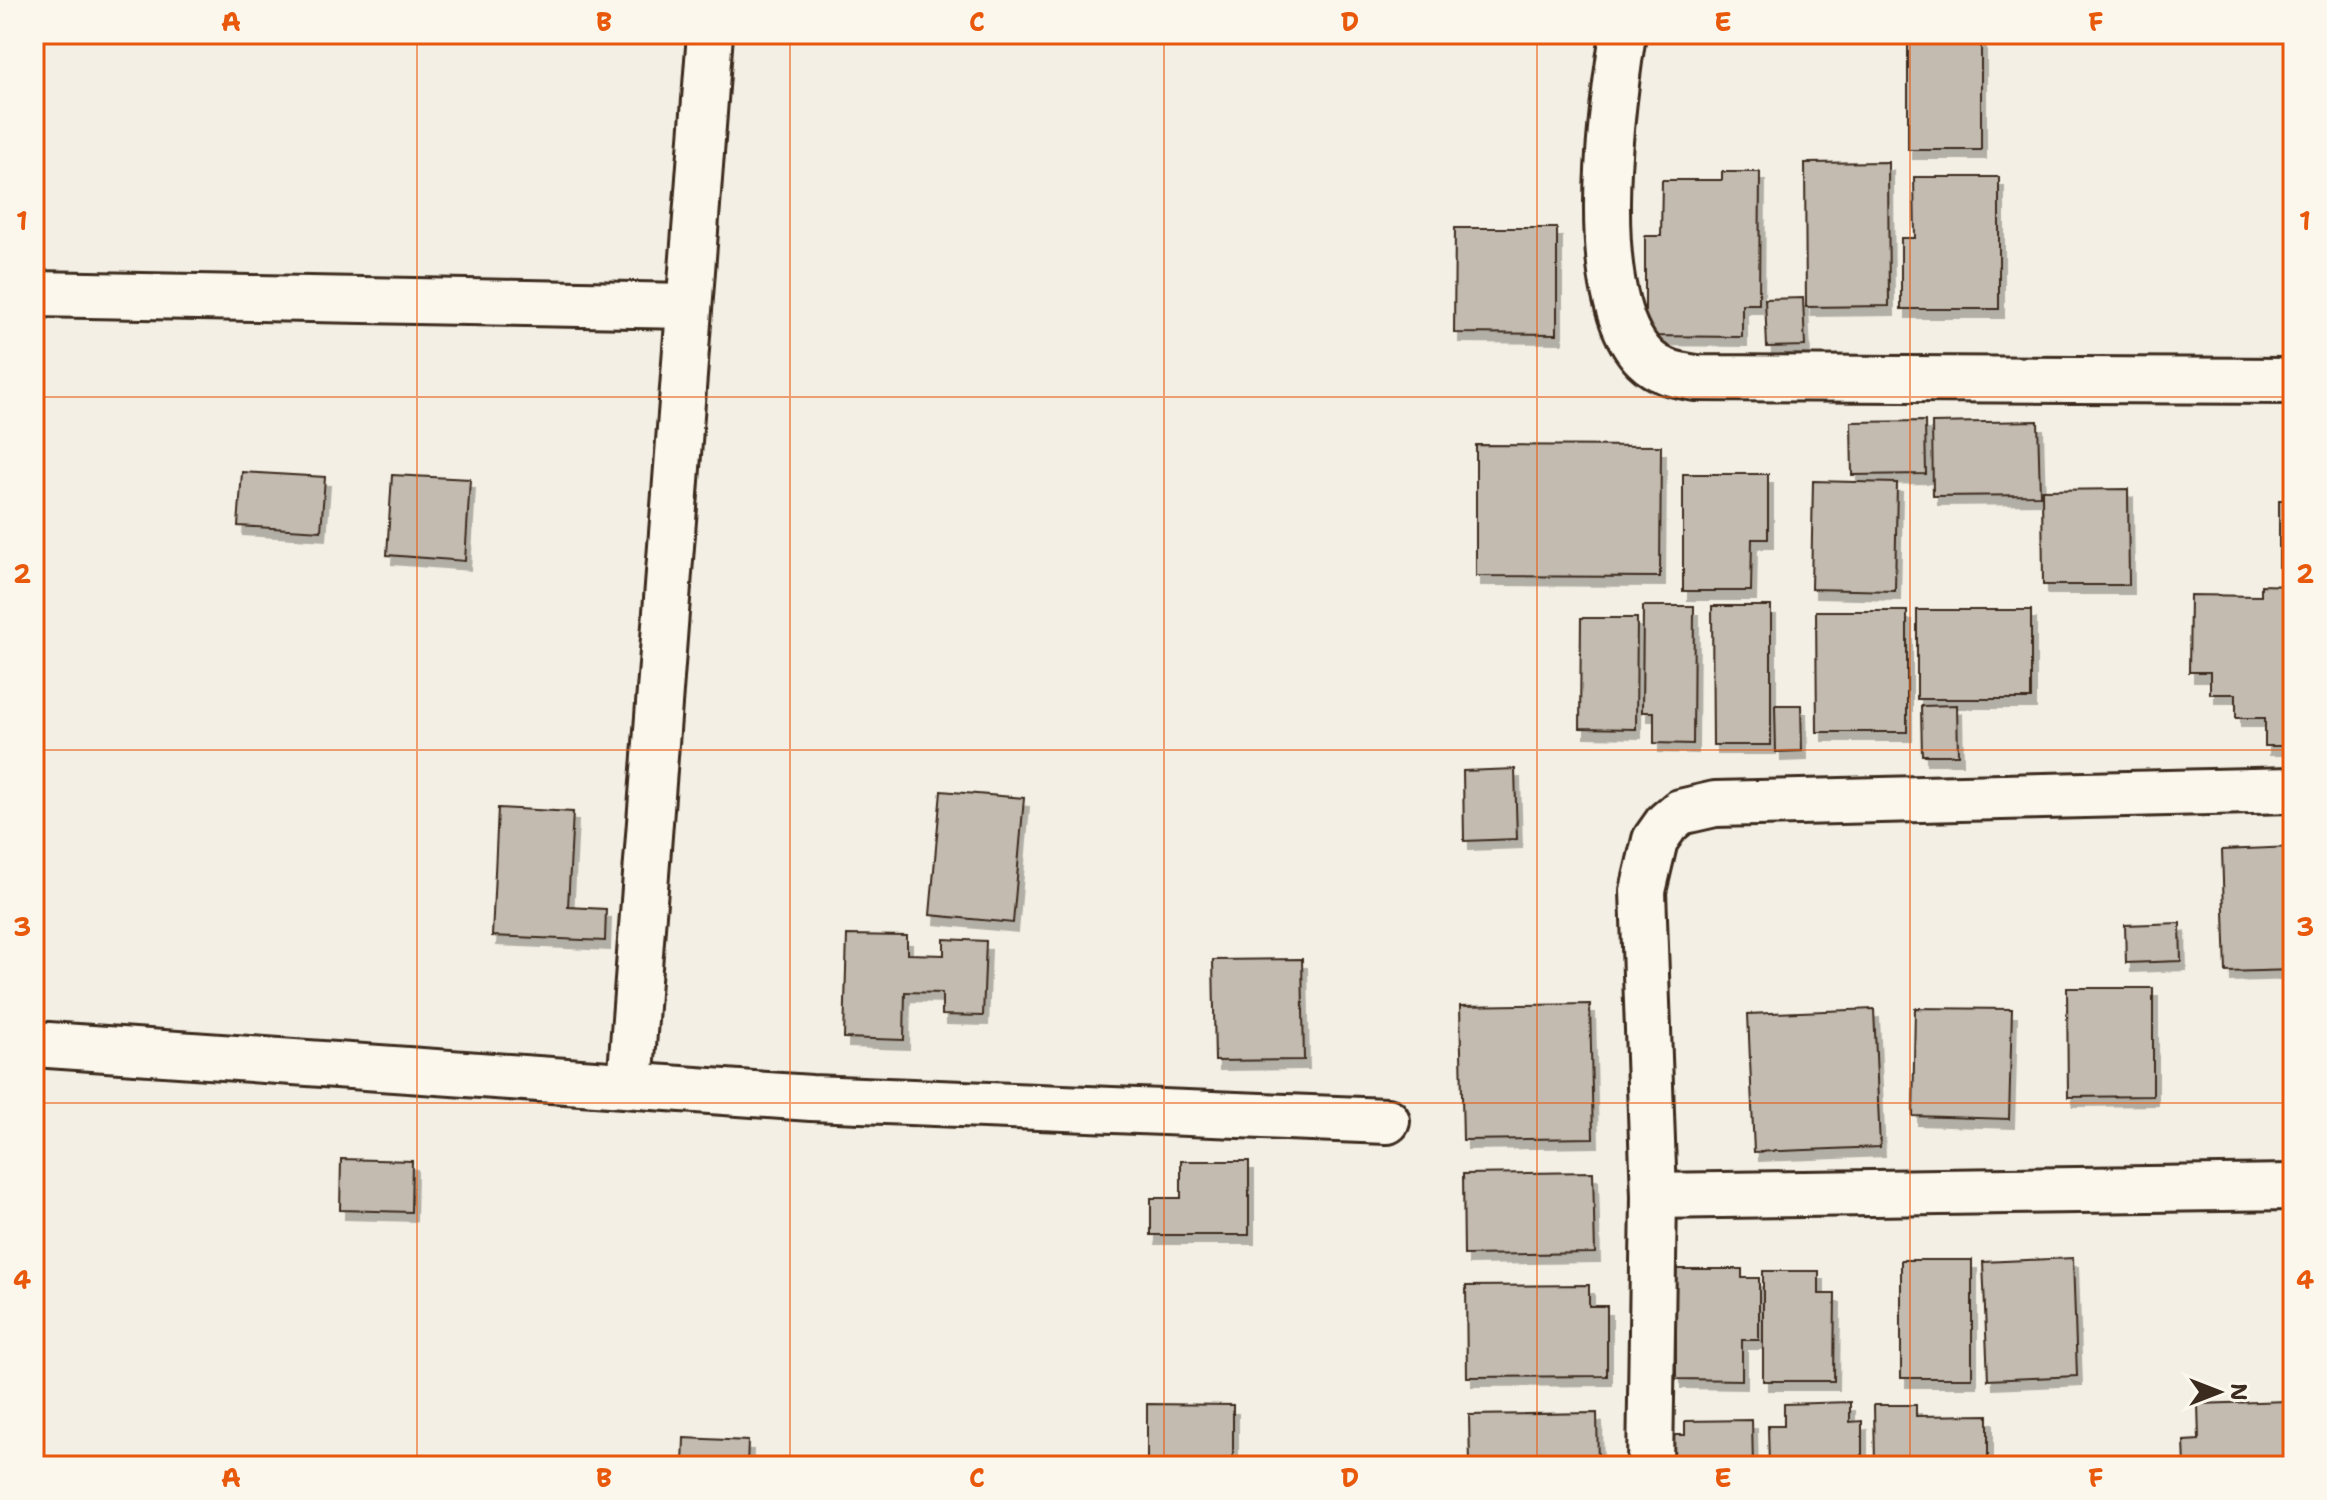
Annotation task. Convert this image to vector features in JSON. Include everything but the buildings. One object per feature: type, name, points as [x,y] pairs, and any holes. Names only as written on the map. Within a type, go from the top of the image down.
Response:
[{"type":"street","points":[[630,1085],[710,34]]},
{"type":"street","points":[[1623,34],[1612,112],[1608,231],[1612,289],[1637,346],[1645,358],[1667,373],[1711,378],[2293,381]]},
{"type":"street","points":[[34,294],[689,306]]},
{"type":"street","points":[[1650,1466],[1654,1196],[1643,891],[1655,840],[1680,812],[1715,804],[1814,799],[2293,790]]},
{"type":"street","points":[[34,1044],[811,1098],[1387,1121]]},
{"type":"street","points":[[1654,1196],[2293,1187]]}]
